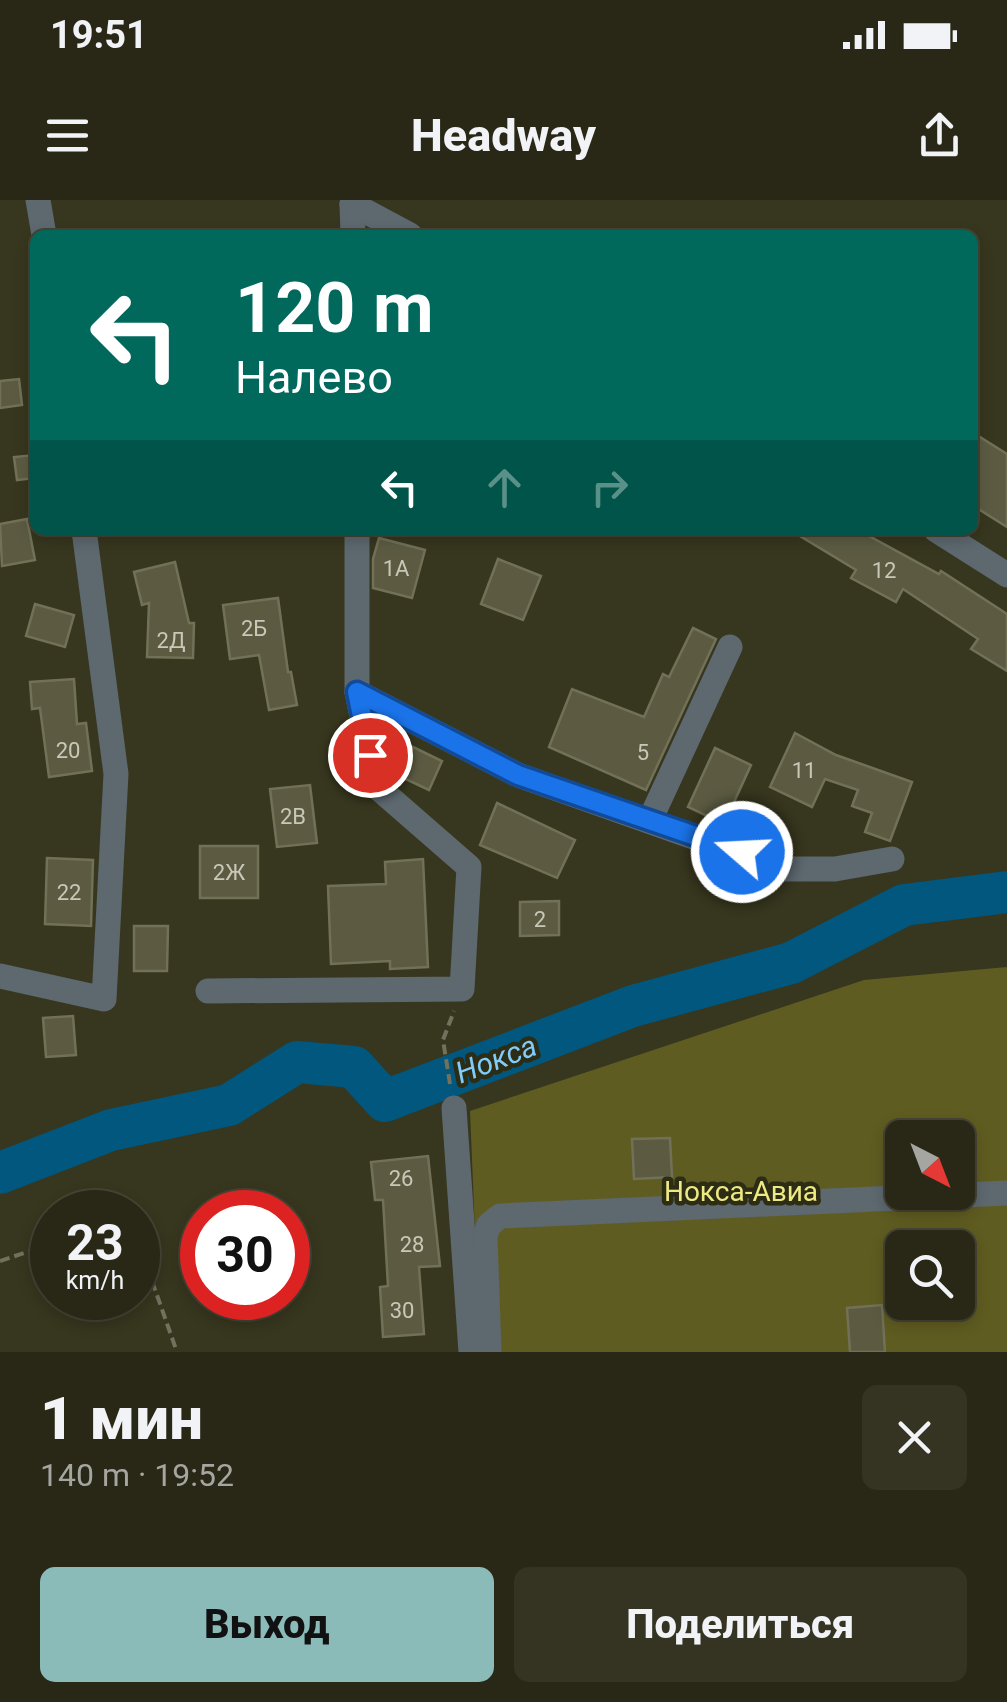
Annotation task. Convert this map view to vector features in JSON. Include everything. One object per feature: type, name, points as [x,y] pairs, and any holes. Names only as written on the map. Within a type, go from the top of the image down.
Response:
[{"type":"street","points":[[38,200],[43,230]]},
{"type":"street","points":[[353,202],[353,230]]},
{"type":"street","points":[[353,202],[401,230]]},
{"type":"street","points":[[0,976],[104,998],[116,774],[85,535]]},
{"type":"street","points":[[208,991],[462,989],[469,867],[376,786],[357,692],[356,535]]},
{"type":"street","points":[[944,535],[1007,574]]},
{"type":"street","points":[[650,820],[730,647]]},
{"type":"street","points":[[357,692],[518,775],[784,869],[836,869],[892,860]]},
{"type":"street","points":[[454,1108],[470,1352]]},
{"type":"street","points":[[490,1352],[485,1236],[500,1216],[1007,1193]]},
{"type":"path","points":[[443,1040],[454,1108]]},
{"type":"path","points":[[0,1261],[30,1251]]},
{"type":"path","points":[[160,1304],[177,1352]]},
{"type":"green space","name":"Нокса-Авиа","points":[[1007,967],[1007,1352],[480,1352],[470,1111],[864,980]]},
{"type":"building","points":[[19,379],[22,405],[0,408],[0,381]]},
{"type":"building","points":[[978,436],[1007,454],[1007,527],[978,509]]},
{"type":"building","points":[[30,455],[30,479],[17,480],[14,457]]},
{"type":"building","points":[[27,519],[35,560],[2,566],[0,524]]},
{"type":"building","points":[[798,535],[867,535],[939,574],[941,571],[1007,614],[1007,671],[971,649],[978,639],[903,589],[896,602],[851,578],[856,570]]},
{"type":"building","points":[[379,538],[425,550],[412,598],[373,588],[373,559]]},
{"type":"building","points":[[498,559],[541,576],[523,620],[481,604]]},
{"type":"building","points":[[175,562],[189,623],[194,623],[193,658],[147,657],[149,603],[142,605],[134,572]]},
{"type":"building","points":[[278,598],[288,672],[297,705],[269,710],[259,655],[230,659],[223,605]]},
{"type":"building","points":[[35,604],[74,615],[65,647],[26,636]]},
{"type":"building","points":[[693,628],[716,639],[646,790],[549,747],[572,689],[644,717],[663,674],[669,677]]},
{"type":"building","points":[[74,679],[77,724],[86,723],[92,771],[49,777],[40,708],[32,709],[30,682]]},
{"type":"building","points":[[795,733],[836,755],[912,782],[890,841],[865,832],[872,813],[852,806],[858,790],[825,779],[812,807],[770,787]]},
{"type":"building","points":[[413,747],[442,761],[429,790],[399,776]]},
{"type":"building","points":[[715,748],[751,765],[724,824],[688,807]]},
{"type":"building","points":[[310,785],[317,843],[277,847],[270,789]]},
{"type":"building","points":[[497,803],[575,840],[557,878],[480,845]]},
{"type":"building","points":[[200,846],[258,846],[258,898],[200,898]]},
{"type":"building","points":[[47,858],[93,860],[91,926],[45,924]]},
{"type":"building","points":[[423,859],[428,967],[390,969],[390,961],[331,964],[328,886],[386,884],[385,862]]},
{"type":"building","points":[[559,901],[559,935],[520,936],[520,902]]},
{"type":"building","points":[[134,926],[168,926],[167,971],[134,971]]},
{"type":"building","points":[[73,1016],[76,1055],[46,1057],[43,1018]]},
{"type":"building","points":[[670,1138],[672,1177],[634,1179],[632,1139]]},
{"type":"building","points":[[428,1156],[440,1266],[419,1267],[424,1334],[383,1337],[380,1287],[388,1286],[383,1200],[375,1200],[371,1162]]},
{"type":"building","points":[[882,1305],[885,1352],[850,1352],[847,1308]]},
{"type":"waterway","name":"Нокса","points":[[0,1173],[111,1130],[229,1105],[297,1062],[354,1067],[385,1101],[633,1006],[791,963],[904,905],[1007,892]]},
{"type":"route","points":[[370,755],[357,692],[518,775],[742,852]]}]
